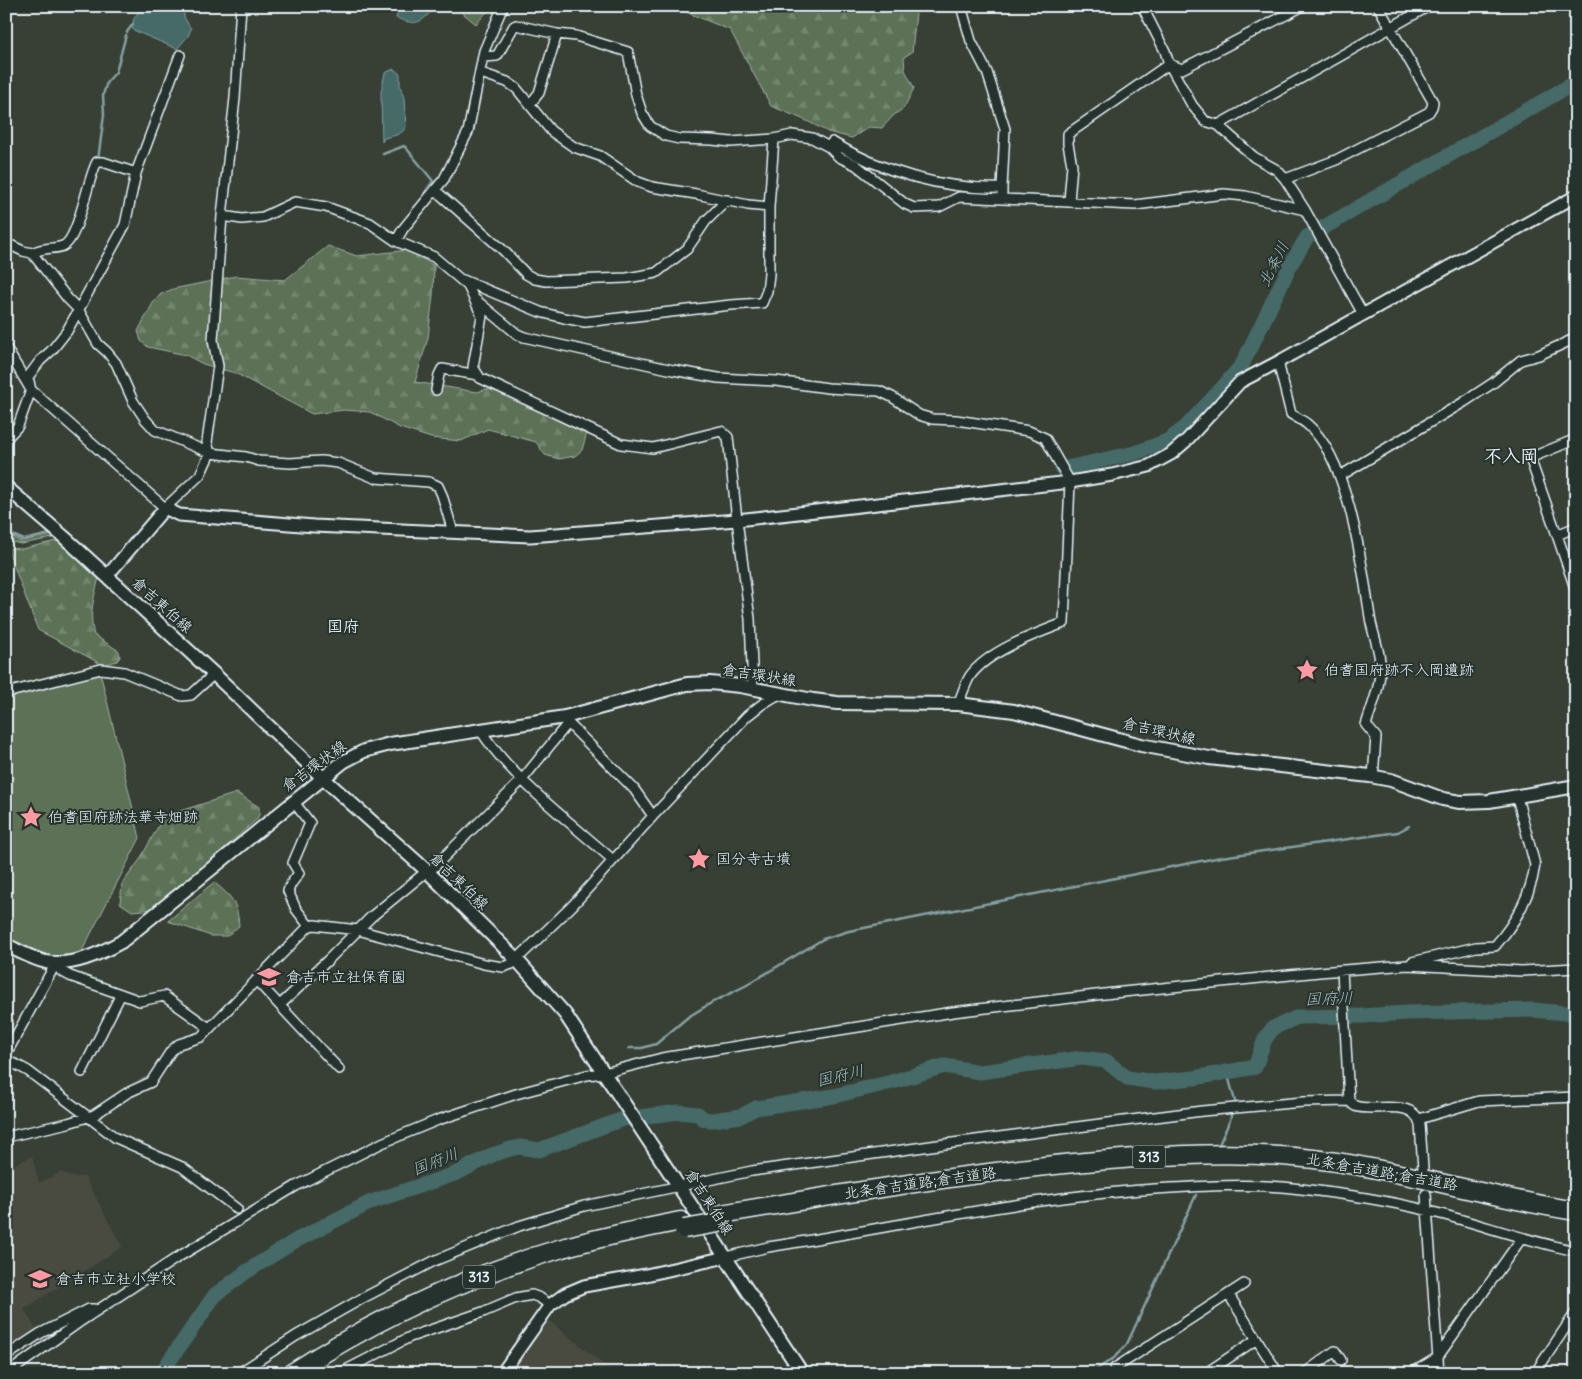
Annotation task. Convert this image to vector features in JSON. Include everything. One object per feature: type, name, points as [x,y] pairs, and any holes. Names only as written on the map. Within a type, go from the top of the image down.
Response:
[{"type":"highway","name":"北条倉吉道路;倉吉道路","points":[[292,1373],[321,1354],[400,1311],[452,1287],[507,1266],[561,1249],[904,1184],[997,1171],[1193,1154],[1294,1157],[1342,1162],[1395,1172],[1576,1211]]},
{"type":"highway","name":"北条倉吉道路;倉吉道路","points":[[723,1218],[997,1180],[1119,1168],[1243,1162],[1294,1166],[1394,1180],[1535,1213],[1576,1220]]},
{"type":"highway","name":"北条倉吉道路;倉吉道路","points":[[306,1373],[403,1318],[510,1272],[563,1256],[683,1225]]},
{"type":"main road","name":"倉吉東伯線","points":[[6,487],[107,576],[214,674],[323,778],[427,871],[517,960],[565,1014],[802,1373]]},
{"type":"main road","name":"倉吉環状線","points":[[6,946],[46,962],[73,962],[102,953],[121,942],[343,762],[364,751],[390,744],[566,720],[687,684],[710,683],[837,703],[958,704],[1014,711],[1141,745],[1209,758],[1391,780],[1443,799],[1460,802],[1489,801],[1576,786]]},
{"type":"street","points":[[107,576],[165,508],[200,475],[210,453],[207,442],[218,366],[213,340],[222,216],[235,98],[241,6]]},
{"type":"street","points":[[396,241],[403,229],[444,179],[468,132],[489,35],[503,6]]},
{"type":"street","points":[[961,6],[971,41],[987,72],[1005,129],[1003,198]]},
{"type":"street","points":[[1142,6],[1165,51],[1169,64],[1192,105],[1206,121],[1218,125],[1254,157],[1277,170],[1285,179],[1306,210],[1363,314]]},
{"type":"street","points":[[1169,64],[1182,69],[1303,6]]},
{"type":"street","points":[[1285,179],[1336,160],[1429,112],[1432,107],[1433,102],[1378,6]]},
{"type":"street","points":[[1218,125],[1429,6]]},
{"type":"street","points":[[483,57],[497,56],[516,25],[576,36],[628,52],[636,95],[642,113],[650,126],[666,136],[679,139],[731,142],[774,139],[792,135],[812,138],[829,147],[839,157],[856,165],[905,204],[914,208],[939,207],[960,197],[1135,205],[1224,194],[1245,196],[1306,210]]},
{"type":"street","points":[[530,104],[539,93],[557,34]]},
{"type":"street","points":[[6,439],[18,426],[31,390],[28,377],[67,331],[125,225],[136,173],[180,55]]},
{"type":"street","points":[[1069,201],[1072,165],[1068,134],[1169,64]]},
{"type":"street","points":[[481,73],[507,82],[516,88],[551,131],[574,147],[600,156],[638,182],[652,187],[748,205],[769,207]]},
{"type":"street","points":[[458,278],[540,312],[585,322],[762,303],[767,291],[769,274],[769,207],[774,139]]},
{"type":"street","points":[[832,142],[854,155],[903,174],[954,186],[981,189],[1002,188]]},
{"type":"street","points":[[32,253],[41,248],[62,246],[69,241],[81,212],[97,162],[103,162],[136,173]]},
{"type":"street","points":[[435,190],[504,251],[526,274],[535,279],[546,281],[627,278],[656,273],[687,249],[706,221],[727,200]]},
{"type":"street","points":[[6,348],[31,390],[165,508],[179,515],[285,524],[530,536],[737,520],[1070,482],[1149,466],[1171,454],[1186,442],[1240,382],[1576,196]]},
{"type":"street","points":[[222,216],[242,219],[263,217],[295,202],[326,207],[370,223],[396,241],[434,257],[468,286],[482,316],[473,367],[480,378],[621,444],[653,448],[721,432],[728,438],[750,619],[753,689]]},
{"type":"street","points":[[6,243],[32,253],[78,309],[98,344],[116,363],[133,401],[144,419],[156,430],[210,453],[246,457],[259,461],[290,463],[320,461],[338,463],[375,478],[429,482],[438,486],[453,532]]},
{"type":"street","points":[[476,300],[517,334],[524,337],[673,370],[709,376],[879,391],[919,415],[932,419],[956,420],[1029,432],[1045,438],[1070,482],[1064,623],[1026,638],[981,664],[970,677],[958,704]]},
{"type":"street","points":[[1340,476],[1464,402],[1493,383],[1521,360],[1539,355],[1576,338]]},
{"type":"street","points":[[1278,362],[1291,414],[1308,425],[1324,444],[1340,476],[1350,510],[1372,632],[1380,662],[1378,687],[1366,725],[1376,737],[1373,777]]},
{"type":"street","points":[[436,390],[442,369],[478,375]]},
{"type":"street","points":[[1576,439],[1530,458],[1576,591]]},
{"type":"street","points":[[1556,535],[1576,527]]},
{"type":"street","points":[[6,693],[101,669],[124,672],[182,696],[191,696],[214,674]]},
{"type":"street","points":[[6,1137],[94,1115],[126,1093],[151,1082],[171,1051],[179,1044],[201,1037],[309,926],[358,930],[503,967],[517,960],[572,906],[747,716],[761,704],[779,694]]},
{"type":"street","points":[[280,1005],[371,917],[433,868],[522,780],[566,720],[634,789],[653,816]]},
{"type":"street","points":[[481,731],[498,754],[522,780],[613,860]]},
{"type":"street","points":[[1407,965],[1476,947],[1495,946],[1506,934],[1519,914],[1534,876],[1536,864],[1517,796]]},
{"type":"street","points":[[293,801],[310,823],[293,863],[300,873],[291,884],[288,892],[296,909],[309,926]]},
{"type":"street","points":[[56,962],[61,971],[70,976],[140,1001],[164,996],[209,1028]]},
{"type":"street","points":[[6,1054],[56,962]]},
{"type":"street","points":[[8,1373],[175,1259],[288,1191],[382,1143],[438,1120],[516,1094],[587,1075],[607,1078],[662,1058],[952,1012],[1113,993],[1407,965],[1522,971],[1576,968]]},
{"type":"street","points":[[1342,970],[1348,1097],[1355,1106],[1410,1110],[1419,1119],[1423,1169]]},
{"type":"street","points":[[256,980],[339,1069]]},
{"type":"street","points":[[82,1072],[121,994]]},
{"type":"street","points":[[6,1062],[28,1071],[116,1138],[182,1167],[237,1209]]},
{"type":"street","points":[[239,1373],[296,1336],[434,1261],[519,1226],[584,1206],[752,1171],[1099,1123],[1348,1097]]},
{"type":"street","points":[[1419,1119],[1478,1101],[1576,1097]]},
{"type":"street","points":[[502,1373],[550,1305],[565,1294],[584,1286],[646,1275],[768,1247],[1032,1202],[1141,1190],[1199,1187],[1281,1187],[1382,1200],[1428,1210],[1495,1229],[1522,1239],[1576,1251]]},
{"type":"street","points":[[1426,1194],[1439,1373]]},
{"type":"street","points":[[1412,1373],[1437,1358],[1522,1239]]},
{"type":"street","points":[[1118,1373],[1115,1368],[1244,1284]]},
{"type":"street","points":[[340,1373],[410,1337],[483,1312],[516,1298],[532,1295],[550,1305]]},
{"type":"street","points":[[1228,1295],[1278,1373]]},
{"type":"street","points":[[6,1356],[41,1332],[89,1310],[102,1308]]},
{"type":"street","points":[[1535,1373],[1576,1312]]},
{"type":"street","points":[[1206,1373],[1257,1339]]},
{"type":"street","points":[[1305,1373],[1335,1350],[1341,1360]]},
{"type":"shaded area","name":"倉吉市立社小学校","points":[[32,1156],[39,1183],[61,1172],[71,1177],[85,1177],[122,1247],[24,1309],[37,1331],[6,1354],[6,1169]]},
{"type":"shaded area","points":[[547,1319],[614,1373],[508,1373]]},
{"type":"green space","points":[[454,6],[492,6],[476,24]]},
{"type":"green space","points":[[671,6],[902,6],[916,13],[912,52],[904,57],[905,70],[914,88],[904,108],[894,115],[882,128],[869,127],[852,138],[828,132],[771,106],[730,30]]},
{"type":"green space","points":[[328,246],[357,256],[408,250],[434,266],[428,338],[415,382],[477,392],[487,389],[534,402],[588,429],[582,450],[575,456],[559,459],[545,455],[536,442],[488,429],[461,441],[431,438],[400,428],[370,412],[344,410],[312,414],[235,373],[203,364],[186,355],[148,347],[141,341],[138,331],[153,303],[161,294],[173,289],[236,276],[285,280]]},
{"type":"green space","points":[[10,535],[20,541],[52,535],[53,538],[21,544],[6,541],[6,536]]},
{"type":"green space","points":[[56,541],[67,543],[100,573],[93,604],[92,627],[94,635],[119,651],[120,657],[117,661],[103,665],[38,630],[7,548],[22,549]]},
{"type":"green space","points":[[98,675],[101,676],[140,838],[80,955],[61,958],[28,950],[6,941],[6,696]]},
{"type":"green space","points":[[237,793],[259,807],[259,815],[256,820],[156,909],[132,911],[120,903],[122,884],[139,861],[164,816]]},
{"type":"green space","points":[[214,882],[235,905],[239,926],[227,936],[211,936],[168,921]]},
{"type":"water","points":[[146,6],[184,6],[184,17],[191,29],[188,36],[177,49],[133,30],[135,16]]},
{"type":"water","points":[[400,6],[432,6],[433,10],[420,21],[408,22],[396,18]]},
{"type":"water","points":[[394,69],[400,74],[406,127],[394,136],[384,138],[382,142],[381,92],[385,73]]},
{"type":"waterway","points":[[127,32],[133,24]]},
{"type":"waterway","points":[[98,160],[104,115],[103,95],[107,82],[116,72],[126,35]]},
{"type":"waterway","name":"北条川","points":[[1062,469],[1135,453],[1167,441],[1184,429],[1242,365],[1291,264],[1307,237],[1576,82]]},
{"type":"waterway","points":[[383,154],[404,146],[433,181],[424,194]]},
{"type":"waterway","points":[[6,535],[10,534],[24,540],[50,534]]},
{"type":"waterway","points":[[629,1048],[642,1048],[656,1044],[688,1017],[711,1003],[745,986],[823,939],[849,931],[1221,857],[1398,832],[1409,826]]},
{"type":"waterway","name":"国府川","points":[[161,1373],[215,1295],[246,1272],[295,1241],[371,1202],[455,1174],[492,1155],[520,1147],[539,1150],[623,1119],[680,1112],[698,1114],[704,1119],[712,1120],[741,1116],[756,1108],[834,1096],[892,1082],[944,1066],[980,1072],[1082,1058],[1106,1061],[1127,1078],[1155,1082],[1194,1078],[1255,1067],[1265,1039],[1273,1028],[1298,1017],[1533,1010],[1576,1014]]},
{"type":"waterway","points":[[1218,1147],[1230,1120],[1235,1101],[1227,1072]]},
{"type":"waterway","points":[[1091,1373],[1114,1358],[1127,1344],[1196,1195]]},
{"type":"place","name":"伯耆国府跡不入岡遺跡","points":[[1307,670]]},
{"type":"place","name":"伯耆国府跡法華寺畑跡","points":[[31,817]]},
{"type":"place","name":"国分寺古墳","points":[[699,859]]},
{"type":"place","name":"倉吉市立社保育園","points":[[269,977]]},
{"type":"place","name":"倉吉市立社小学校","points":[[40,1279]]},
{"type":"district","name":"不入岡","points":[[1511,456]]},
{"type":"district","name":"国府","points":[[343,626]]}]
